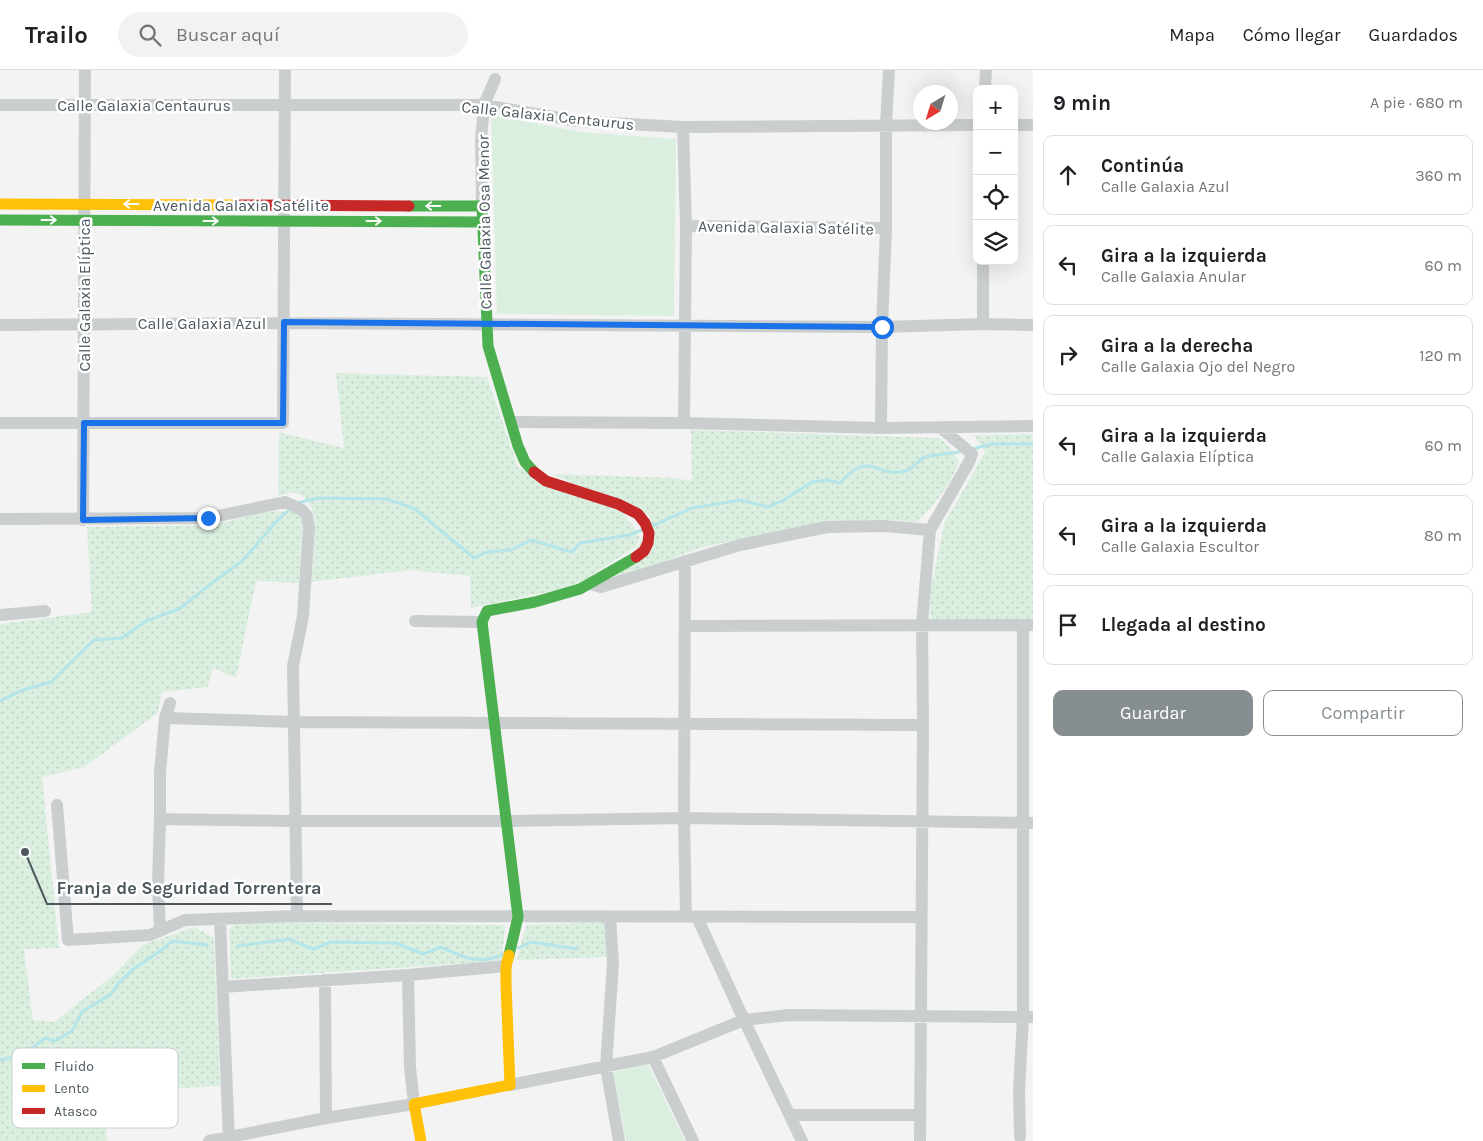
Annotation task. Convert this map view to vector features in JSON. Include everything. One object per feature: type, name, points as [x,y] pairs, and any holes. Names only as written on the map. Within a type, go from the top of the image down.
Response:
[{"type":"street","name":"Calle Galaxia Elíptica","points":[[83,520],[84,70]]},
{"type":"street","points":[[0,423],[283,423],[285,70]]},
{"type":"street","points":[[881,428],[882,327],[886,228],[886,126],[889,70]]},
{"type":"street","points":[[985,85],[986,70]]},
{"type":"street","name":"Calle Galaxia Osa Menor","points":[[482,622],[487,612],[557,596],[591,584],[644,551],[648,543],[649,533],[645,523],[638,514],[618,504],[546,481],[533,471],[525,462],[511,422],[504,392],[488,346],[486,325],[481,140],[484,105],[495,79]]},
{"type":"street","name":"Calle Galaxia Centaurus","points":[[0,105],[484,105],[577,121],[684,128],[973,125]]},
{"type":"street","points":[[1018,125],[1033,125]]},
{"type":"street","points":[[684,128],[686,226],[684,423]]},
{"type":"street","name":"Avenida Galaxia Satélite","points":[[0,204],[482,206]]},
{"type":"street","name":"Avenida Galaxia Satélite","points":[[0,220],[482,222]]},
{"type":"street","name":"Avenida Galaxia Satélite","points":[[686,226],[886,228]]},
{"type":"street","points":[[983,265],[983,324]]},
{"type":"street","name":"Calle Galaxia Azul","points":[[0,325],[284,322],[882,327],[983,324],[1033,325]]},
{"type":"street","points":[[511,422],[684,423],[881,428],[1033,426]]},
{"type":"street","points":[[920,1141],[922,624],[930,530],[972,454],[942,428]]},
{"type":"street","points":[[0,519],[208,518],[285,502],[302,510],[307,516],[309,527],[303,616],[293,666],[297,916]]},
{"type":"street","points":[[591,584],[601,587],[740,545],[827,527],[884,526],[930,530]]},
{"type":"street","points":[[686,561],[684,818],[692,917],[802,1141]]},
{"type":"street","points":[[0,615],[45,610]]},
{"type":"street","points":[[415,621],[482,622],[518,917],[506,966],[510,1085]]},
{"type":"street","points":[[685,626],[1028,625],[1028,1017],[1019,1091],[1020,1137]]},
{"type":"street","points":[[160,931],[158,885],[160,772],[165,718],[170,702]]},
{"type":"street","points":[[165,718],[293,722],[923,724]]},
{"type":"street","points":[[58,805],[68,940],[150,935],[185,920],[297,916],[922,917]]},
{"type":"street","points":[[160,819],[506,821],[684,818],[1028,823]]},
{"type":"street","points":[[610,917],[613,962],[606,1067],[619,1141]]},
{"type":"street","points":[[220,920],[229,1139]]},
{"type":"street","points":[[223,987],[408,975],[506,966]]},
{"type":"street","points":[[408,975],[410,1067],[420,1141]]},
{"type":"street","points":[[325,980],[326,1118]]},
{"type":"street","points":[[209,1141],[229,1139],[326,1118],[414,1104],[653,1057],[744,1020],[789,1015],[1028,1017]]},
{"type":"street","points":[[653,1057],[693,1141]]},
{"type":"street","points":[[790,1115],[920,1115]]},
{"type":"green space","points":[[491,114],[581,132],[676,139],[674,316],[497,314]]},
{"type":"green space","points":[[336,373],[487,377],[518,467],[622,512],[640,537],[637,546],[575,586],[471,608],[470,576],[410,570],[312,582],[315,518],[311,507],[303,496],[291,492],[278,496],[279,432],[344,448]]},
{"type":"green space","points":[[691,430],[940,438],[949,446],[959,462],[952,478],[941,495],[916,522],[887,520],[826,522],[702,547],[653,566],[608,580],[631,565],[650,516],[552,474],[675,478],[692,481]]},
{"type":"green space","points":[[1033,434],[1033,620],[931,620],[929,599],[944,524],[985,452],[974,435]]},
{"type":"green space","points":[[290,511],[297,513],[303,520],[299,583],[256,581],[236,678],[213,668],[208,687],[162,692],[158,713],[84,767],[42,777],[59,948],[24,949],[33,1020],[54,1022],[116,973],[142,945],[194,927],[214,938],[220,1086],[178,1088],[178,1048],[12,1048],[12,1128],[106,1128],[107,1141],[0,1141],[0,624],[92,612],[87,527],[214,525],[263,512]]},
{"type":"green space","points":[[236,922],[505,925],[502,961],[231,979],[229,930]]},
{"type":"green space","points":[[606,922],[608,957],[517,960],[526,925]]},
{"type":"green space","points":[[648,1064],[685,1141],[626,1141],[613,1072]]},
{"type":"waterway","points":[[972,449],[992,444],[1033,444]]},
{"type":"waterway","points":[[652,526],[692,508],[741,500],[768,507],[784,500],[812,482],[826,480],[840,483],[859,467],[867,466],[896,472],[906,471],[925,457],[963,451]]},
{"type":"waterway","points":[[297,503],[319,498],[387,499],[415,509],[474,558],[487,552],[511,550],[531,540],[572,552],[580,543],[629,535],[642,530]]},
{"type":"waterway","points":[[0,701],[23,690],[51,682],[94,640],[122,638],[146,621],[179,609],[242,561],[289,510]]},
{"type":"waterway","points":[[238,946],[290,939],[314,949],[331,942],[396,943],[423,954],[441,947],[464,957],[478,960],[502,955]]},
{"type":"waterway","points":[[32,1048],[45,1038],[55,1041],[72,1031],[82,1012],[111,994],[132,970],[172,941],[207,945]]},
{"type":"waterway","points":[[518,948],[531,942],[577,949]]},
{"type":"waterway","points":[[0,1060],[12,1057]]},
{"type":"traffic: fast","points":[[409,206],[482,206],[488,346],[518,446],[525,462],[534,472]]},
{"type":"traffic: fast","points":[[0,220],[482,222]]},
{"type":"traffic: fast","points":[[509,955],[518,917],[482,622],[487,611],[535,602],[580,589],[636,557]]},
{"type":"traffic: slow","points":[[0,204],[237,205]]},
{"type":"traffic: slow","points":[[421,1141],[414,1104],[510,1085],[506,985],[506,966],[509,955]]},
{"type":"traffic: jam","points":[[237,205],[409,206]]},
{"type":"traffic: jam","points":[[534,472],[546,481],[618,504],[638,514],[645,523],[649,533],[648,543],[644,551],[636,557]]},
{"type":"place","name":"Franja de Seguridad Torrentera","points":[[25,852]]},
{"type":"route","points":[[208,518],[83,520],[84,423],[283,423],[284,322],[882,327]]}]
